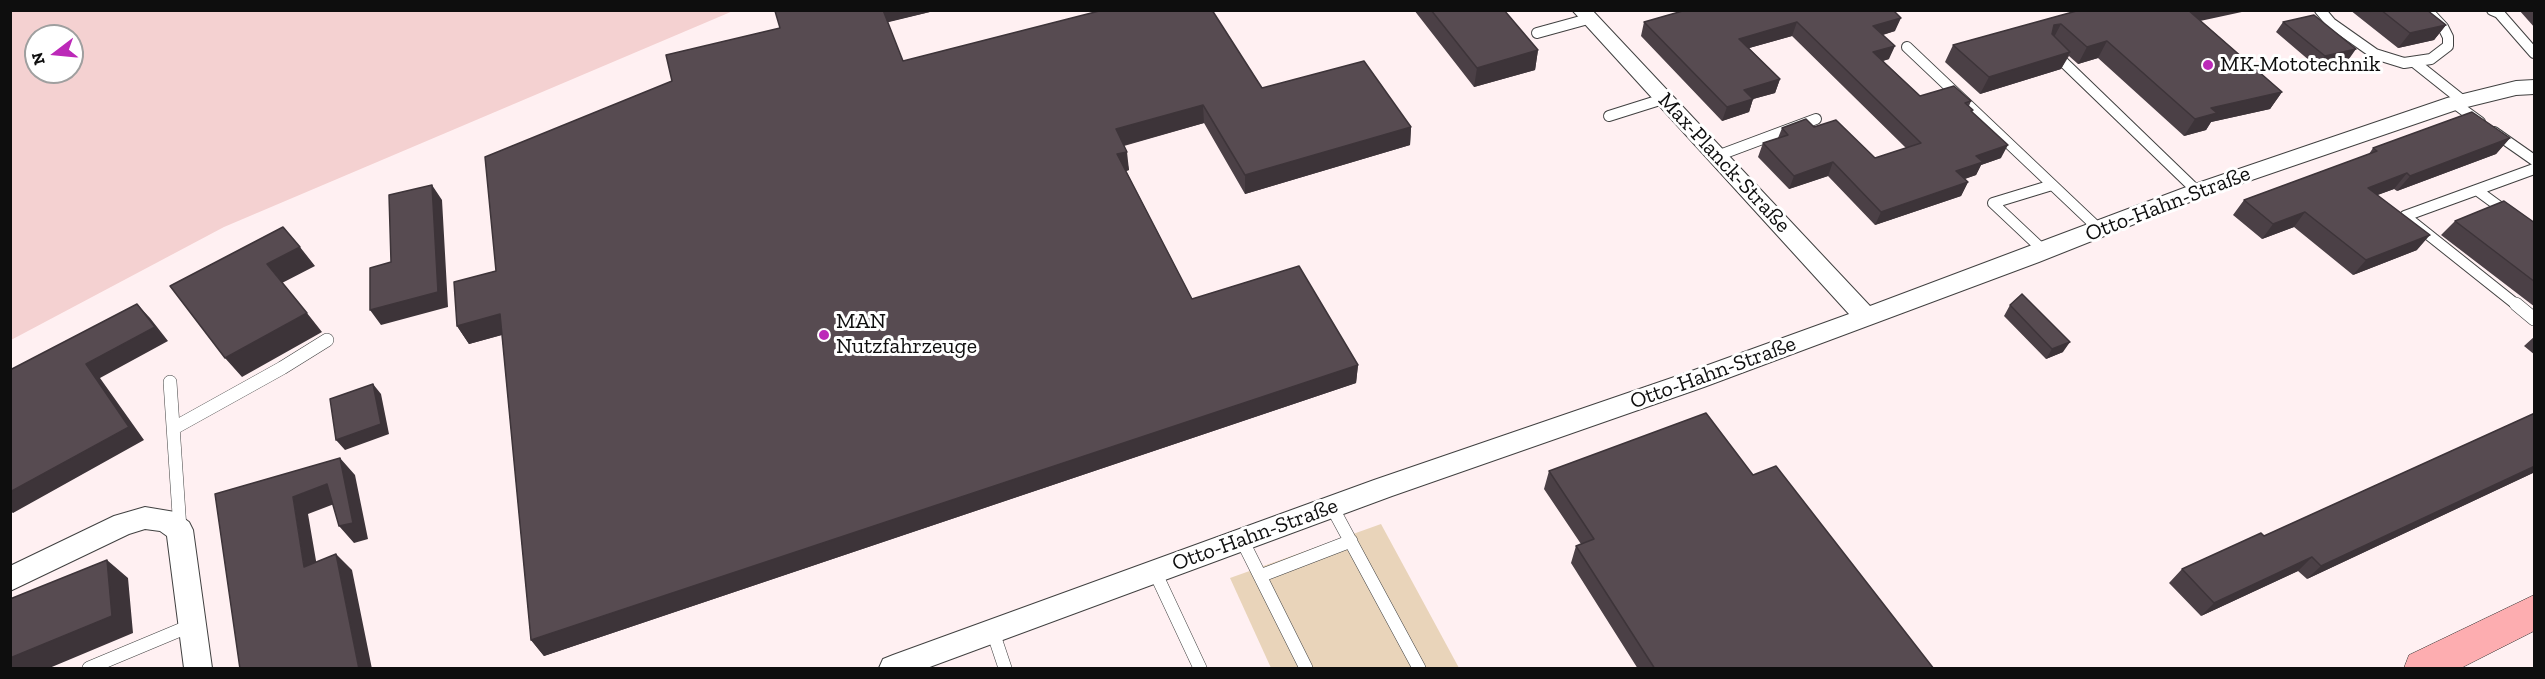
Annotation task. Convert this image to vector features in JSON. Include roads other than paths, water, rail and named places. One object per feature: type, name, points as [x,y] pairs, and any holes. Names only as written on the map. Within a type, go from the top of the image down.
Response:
[{"type":"main road","points":[[2423,669],[2535,612]]},
{"type":"street","name":"Max-Planck-Straße","points":[[1584,15],[1866,317]]},
{"type":"street","name":"Otto-Hahn-Straße","points":[[893,669],[1332,507],[1695,380],[2044,251],[2197,191],[2459,102],[2516,88],[2535,87]]},
{"type":"street","points":[[10,579],[123,524],[145,518],[166,519],[180,530],[198,669]]},
{"type":"lane","points":[[2320,10],[2331,23],[2375,54],[2404,63],[2431,59],[2448,46],[2448,37],[2443,27],[2427,10]]},
{"type":"lane","points":[[2492,10],[2499,13],[2535,53]]},
{"type":"lane","points":[[1537,33],[1584,15]]},
{"type":"lane","points":[[1908,46],[2099,229]]},
{"type":"lane","points":[[2050,48],[2197,191]]},
{"type":"lane","points":[[2414,62],[2459,102],[2535,160]]},
{"type":"lane","points":[[1609,116],[1663,99]]},
{"type":"lane","points":[[1717,156],[1816,119]]},
{"type":"lane","points":[[2535,169],[2405,216],[2535,319]]},
{"type":"lane","points":[[2044,251],[1993,203],[2052,185]]},
{"type":"lane","points":[[2478,191],[2535,232]]},
{"type":"lane","points":[[174,428],[282,368],[327,340]]},
{"type":"lane","points":[[170,381],[180,530]]},
{"type":"lane","points":[[1332,507],[1419,669]]},
{"type":"lane","points":[[1242,540],[1306,669]]},
{"type":"lane","points":[[1260,576],[1351,541]]},
{"type":"lane","points":[[1155,572],[1200,669]]},
{"type":"lane","points":[[89,669],[192,625]]},
{"type":"lane","points":[[993,632],[1005,669]]},
{"type":"place","name":"MK-Mototechnik","points":[[2208,65]]},
{"type":"place","name":"MAN Nutzfahrzeuge","points":[[824,335]]}]
